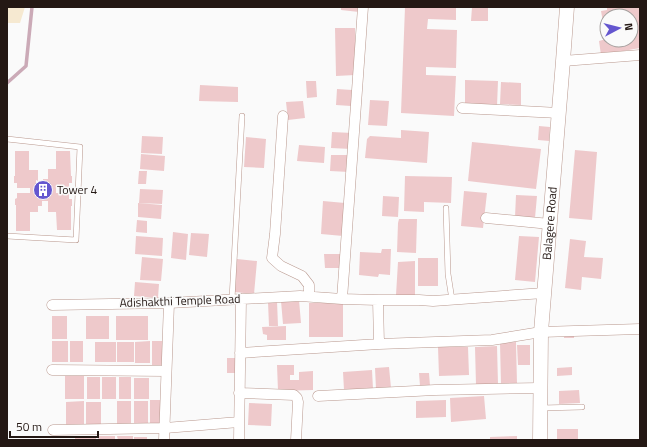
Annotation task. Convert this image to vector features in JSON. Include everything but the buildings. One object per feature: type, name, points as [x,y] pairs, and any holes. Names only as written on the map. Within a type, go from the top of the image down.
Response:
[{"type":"street","points":[[342,299],[363,7]]},
{"type":"street","name":"Balagere Road","points":[[540,440],[541,332],[567,7]]},
{"type":"street","points":[[563,61],[640,55]]},
{"type":"street","points":[[462,108],[559,113]]},
{"type":"street","points":[[283,116],[272,258],[282,266],[302,276],[309,285],[309,296]]},
{"type":"street","points":[[486,218],[550,224]]},
{"type":"street","name":"Adishakthi Temple Road","points":[[52,305],[169,303],[309,296],[342,299],[433,301],[544,293]]},
{"type":"street","points":[[237,299],[240,353],[239,440]]},
{"type":"street","points":[[378,300],[379,344]]},
{"type":"street","points":[[164,440],[169,303]]},
{"type":"street","points":[[240,353],[379,344],[492,340],[541,332],[640,329]]},
{"type":"street","points":[[52,370],[166,371]]},
{"type":"street","points":[[318,396],[435,390],[540,388]]},
{"type":"street","points":[[239,393],[294,395],[298,402],[296,440]]},
{"type":"street","points":[[53,430],[165,428],[239,422]]},
{"type":"lane","points":[[237,299],[242,116]]},
{"type":"lane","points":[[7,139],[80,147],[76,240],[7,236]]},
{"type":"lane","points":[[446,208],[448,274],[452,300]]},
{"type":"lane","points":[[540,408],[582,407]]},
{"type":"shaded area","points":[[7,7],[25,7],[20,23],[7,23]]},
{"type":"waterway","points":[[7,83],[26,66],[32,7]]},
{"type":"place","name":"Tower 4","points":[[43,190]]}]
